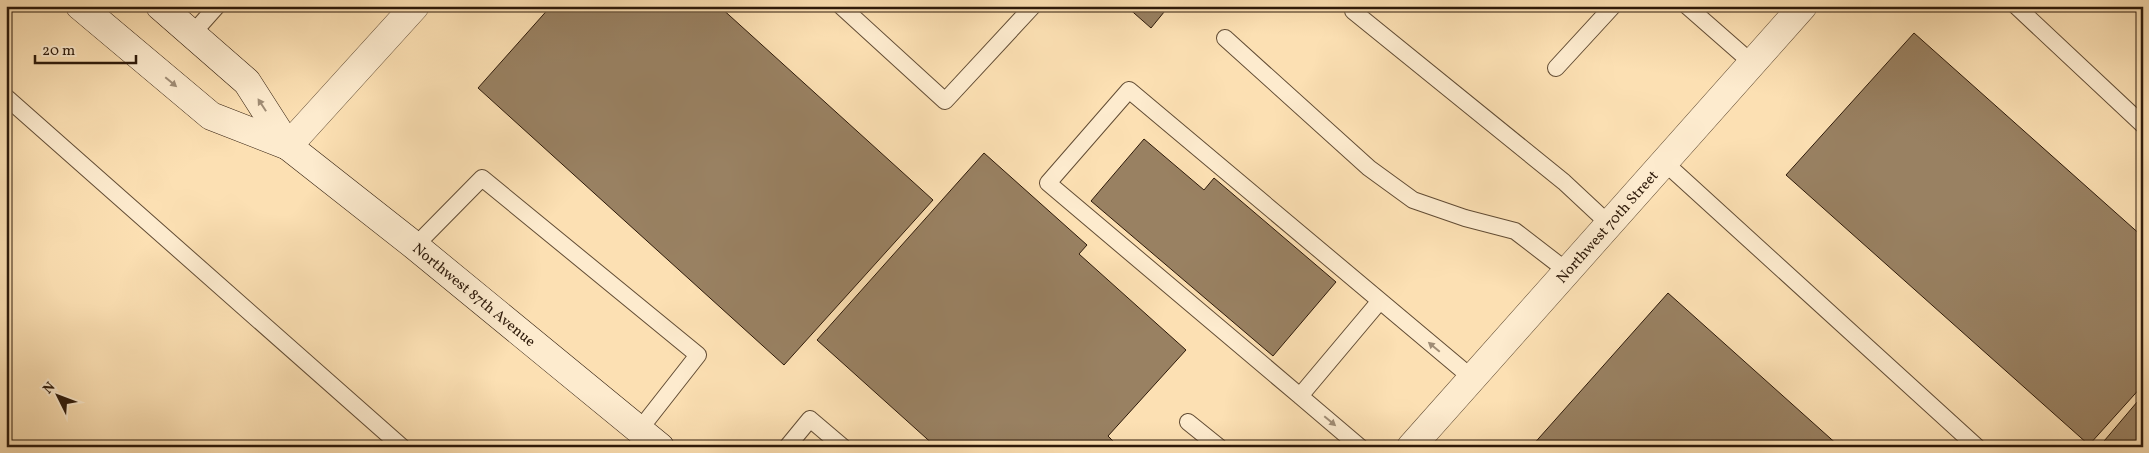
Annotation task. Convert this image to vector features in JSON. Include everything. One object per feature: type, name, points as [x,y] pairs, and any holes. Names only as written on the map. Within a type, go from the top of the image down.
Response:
[{"type":"main road","name":"Northwest 87th Avenue","points":[[80,6],[211,116],[288,146],[415,246],[660,447]]},
{"type":"main road","name":"Northwest 87th Avenue","points":[[160,6],[247,82],[288,146]]},
{"type":"main road","points":[[288,146],[415,6]]},
{"type":"main road","name":"Northwest 70th Street","points":[[1411,447],[1803,6]]},
{"type":"lane","points":[[193,34],[217,6]]},
{"type":"lane","points":[[842,6],[946,101],[1033,6]]},
{"type":"lane","points":[[1556,68],[1613,6]]},
{"type":"lane","points":[[1687,6],[1752,63]]},
{"type":"lane","points":[[2016,6],[2143,125]]},
{"type":"lane","points":[[1353,11],[1564,182],[1609,224]]},
{"type":"lane","points":[[1225,38],[1369,168],[1412,200],[1522,234],[1567,272]]},
{"type":"lane","points":[[1360,447],[1048,184],[1129,90],[1379,302],[1472,378]]},
{"type":"lane","points":[[6,97],[402,447]]},
{"type":"lane","points":[[1664,162],[1977,447]]},
{"type":"lane","points":[[415,246],[482,178],[698,355],[640,429]]},
{"type":"lane","points":[[1300,396],[1379,302]]},
{"type":"lane","points":[[787,447],[810,419],[843,447]]},
{"type":"lane","points":[[1188,422],[1218,447]]},
{"type":"building","points":[[551,6],[719,6],[933,200],[784,365],[478,88]]},
{"type":"building","points":[[1126,6],[1169,6],[1151,28]]},
{"type":"building","points":[[1914,33],[2143,237],[2143,385],[2089,445],[1786,175]]},
{"type":"building","points":[[1144,139],[1204,190],[1214,178],[1336,282],[1273,356],[1091,201]]},
{"type":"building","points":[[984,153],[1087,245],[1079,254],[1186,350],[1108,436],[1119,447],[936,447],[817,340]]},
{"type":"building","points":[[1668,293],[1840,447],[1531,447]]},
{"type":"building","points":[[2143,395],[2143,447],[2099,447]]}]
